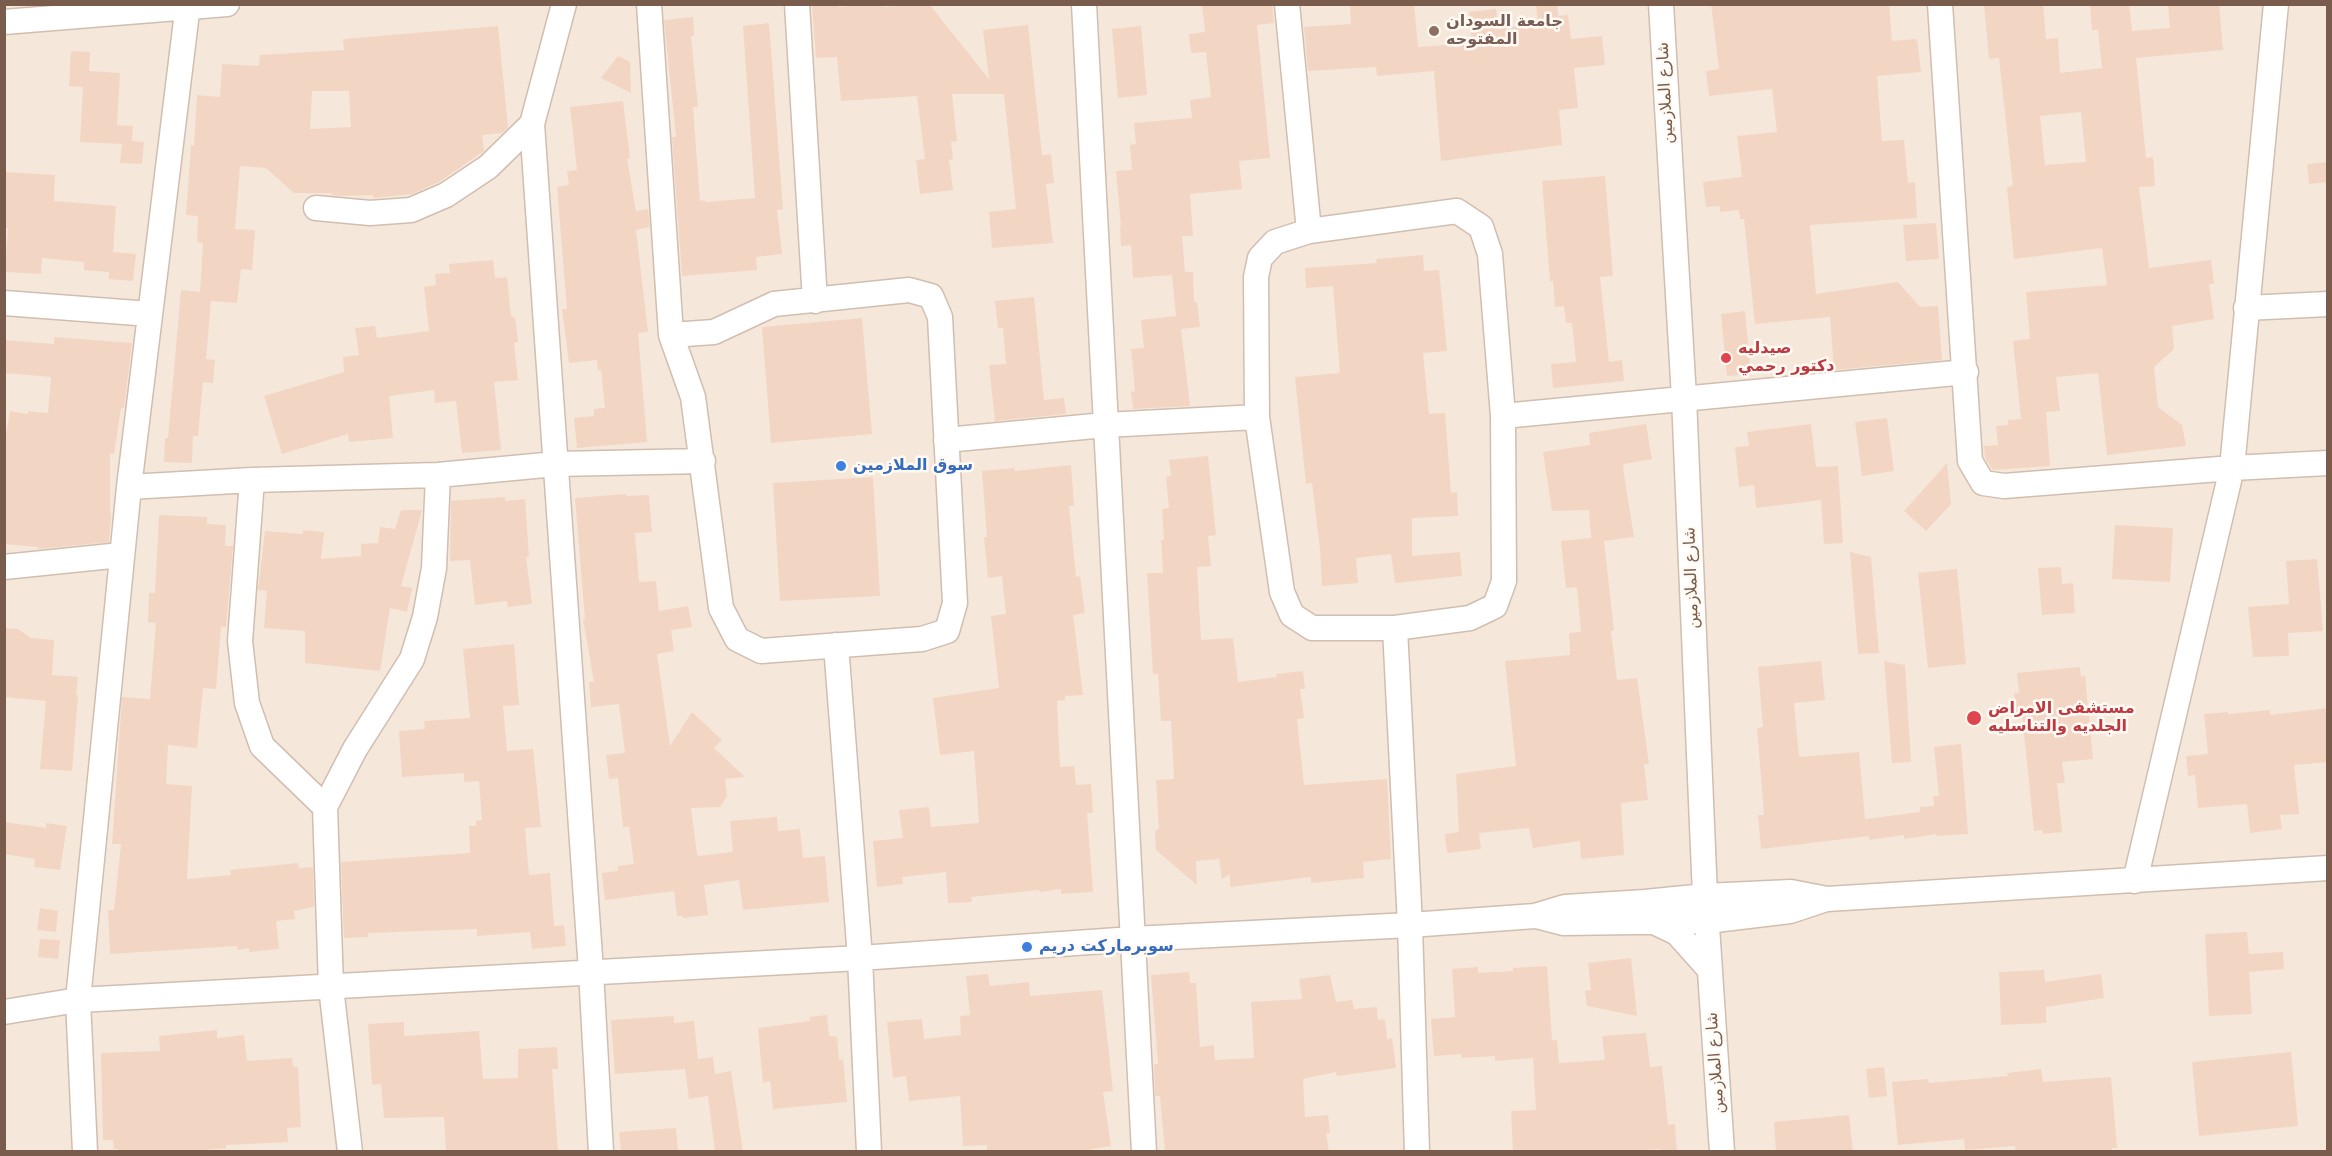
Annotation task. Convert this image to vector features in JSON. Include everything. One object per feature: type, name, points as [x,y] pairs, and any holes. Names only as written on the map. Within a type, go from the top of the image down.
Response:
[{"type":"street","points":[[4,22],[227,4]]},
{"type":"street","points":[[564,4],[532,123],[591,971],[601,1152]]},
{"type":"street","points":[[649,4],[670,335],[693,398],[721,608],[737,639],[761,651],[922,639],[947,631],[955,603],[940,317],[931,296],[909,290],[815,302],[774,304],[714,332],[670,335]]},
{"type":"street","points":[[797,4],[815,302]]},
{"type":"street","points":[[1084,4],[1144,1152]]},
{"type":"street","points":[[1287,4],[1309,231]]},
{"type":"street","name":"شارع الملازمين","points":[[1660,4],[1684,398],[1705,896],[1722,1152]]},
{"type":"street","points":[[1940,4],[1966,372],[1970,461],[1983,483],[2004,486],[2232,468],[2328,463]]},
{"type":"street","points":[[2135,881],[2232,468],[2276,4]]},
{"type":"street","points":[[85,1152],[78,1000],[121,555],[188,6]]},
{"type":"street","points":[[316,208],[370,213],[411,210],[446,195],[488,167],[532,123]]},
{"type":"street","points":[[1457,211],[1481,227],[1490,254],[1503,416],[1504,581],[1495,606],[1470,618],[1395,628],[1312,628],[1292,615],[1282,591],[1257,417],[1256,277],[1260,258],[1275,242],[1309,231],[1457,211]]},
{"type":"street","points":[[4,303],[150,314]]},
{"type":"street","points":[[2246,308],[2328,304]]},
{"type":"street","points":[[1503,416],[1966,372]]},
{"type":"street","points":[[946,440],[1105,425],[1257,417]]},
{"type":"street","points":[[129,487],[252,480],[438,475],[556,464],[703,461]]},
{"type":"street","points":[[350,1152],[331,987],[325,807],[355,749],[412,659],[425,617],[434,568],[438,475]]},
{"type":"street","points":[[252,480],[240,641],[248,703],[262,746],[325,807]]},
{"type":"street","points":[[4,567],[121,555]]},
{"type":"street","points":[[1395,628],[1410,925],[1417,1152]]},
{"type":"street","points":[[836,645],[860,957],[869,1152]]},
{"type":"street","points":[[4,1012],[78,1000],[1410,925],[1535,916],[1565,907],[1705,896],[1791,892],[1827,899],[2328,868]]},
{"type":"street","points":[[1535,916],[1563,923],[1707,921],[1790,911],[1827,899]]},
{"type":"street","points":[[1654,922],[1677,933],[1710,970]]},
{"type":"shaded area","points":[[5,5],[2327,5],[2327,1151],[5,1151]]},
{"type":"building","points":[[812,4],[838,4],[838,7],[883,4],[883,7],[929,4],[989,79],[983,30],[1028,25],[1042,155],[1051,154],[1054,183],[1046,184],[1053,243],[992,248],[989,212],[1016,209],[1004,94],[952,94],[957,141],[951,142],[953,159],[949,160],[953,190],[920,194],[916,160],[925,159],[917,96],[841,101],[837,57],[816,58]]},
{"type":"building","points":[[1202,4],[1272,4],[1274,23],[1257,25],[1270,158],[1239,161],[1242,189],[1190,194],[1193,236],[1182,236],[1185,272],[1193,272],[1194,302],[1197,302],[1200,327],[1181,329],[1190,406],[1133,409],[1131,392],[1135,391],[1131,349],[1144,348],[1141,320],[1176,316],[1172,275],[1133,278],[1131,245],[1121,246],[1116,171],[1132,170],[1130,145],[1136,144],[1134,123],[1192,118],[1190,100],[1211,97],[1206,52],[1191,53],[1189,34],[1205,32]]},
{"type":"building","points":[[1350,4],[1414,4],[1418,47],[1472,43],[1469,12],[1496,9],[1498,28],[1538,24],[1536,4],[1557,4],[1558,16],[1568,15],[1571,39],[1602,36],[1605,65],[1574,68],[1578,108],[1559,110],[1562,145],[1441,161],[1434,71],[1377,76],[1376,67],[1308,71],[1304,27],[1351,24]]},
{"type":"building","points":[[1711,4],[1889,4],[1892,41],[1917,39],[1921,72],[1877,76],[1882,141],[1904,140],[1908,183],[1915,182],[1917,218],[1810,225],[1816,294],[1898,282],[1920,307],[1938,306],[1942,360],[1834,370],[1830,317],[1755,324],[1744,219],[1740,219],[1739,210],[1720,212],[1720,206],[1706,207],[1703,182],[1742,177],[1737,136],[1777,132],[1772,89],[1709,96],[1706,71],[1719,69]]},
{"type":"building","points":[[1984,4],[2043,4],[2046,39],[2058,38],[2060,73],[2102,68],[2098,30],[2092,30],[2090,4],[2129,4],[2132,31],[2170,28],[2168,4],[2219,4],[2223,50],[2136,58],[2146,158],[2153,157],[2155,186],[2139,187],[2149,268],[2211,260],[2214,284],[2209,284],[2214,319],[2172,326],[2174,349],[2154,367],[2158,407],[2182,425],[2186,446],[2107,455],[2098,373],[2056,377],[2060,411],[2046,412],[2050,466],[1993,470],[1985,458],[1984,446],[1998,445],[1996,426],[2008,425],[2008,420],[2021,419],[2013,341],[2030,339],[2026,292],[2107,285],[2102,248],[2014,259],[2007,187],[2013,186],[1999,58],[1989,59]],"holes":[[[2081,112],[2086,162],[2045,165],[2040,116]]]},
{"type":"building","points":[[693,17],[694,36],[691,36],[698,107],[693,107],[700,201],[705,200],[705,202],[755,198],[743,26],[769,23],[783,209],[777,210],[782,254],[756,257],[757,270],[682,276],[672,137],[676,137],[664,20]]},
{"type":"building","points":[[498,26],[508,127],[502,133],[482,135],[484,151],[439,182],[412,194],[373,198],[373,195],[340,196],[332,195],[332,193],[294,193],[266,168],[240,166],[235,229],[255,230],[252,270],[241,269],[237,303],[211,301],[206,359],[215,360],[213,383],[203,382],[198,436],[193,436],[192,463],[164,462],[181,290],[200,292],[203,243],[197,242],[198,216],[186,215],[197,95],[220,97],[222,64],[259,66],[260,55],[344,50],[343,39]],"holes":[[[312,91],[349,91],[351,127],[310,129]]]},
{"type":"building","points":[[1141,26],[1147,95],[1118,98],[1112,29]]},
{"type":"building","points":[[71,51],[90,52],[89,71],[120,73],[117,125],[133,126],[132,141],[144,142],[142,164],[120,163],[122,144],[80,142],[83,87],[69,86]]},
{"type":"building","points":[[618,56],[630,62],[631,93],[601,78]]},
{"type":"building","points":[[623,101],[630,158],[627,159],[636,211],[648,209],[650,227],[636,230],[648,332],[638,333],[647,442],[577,448],[574,418],[594,416],[594,409],[605,408],[601,370],[598,370],[597,360],[569,363],[562,309],[567,309],[557,187],[569,185],[567,171],[577,170],[570,107]]},
{"type":"building","points":[[2328,162],[2328,182],[2309,184],[2307,164]]},
{"type":"building","points":[[4,172],[55,175],[54,201],[116,206],[113,252],[136,254],[133,281],[109,279],[109,272],[84,270],[84,262],[42,258],[41,274],[5,272],[8,228],[4,228]]},
{"type":"building","points":[[1605,176],[1613,276],[1600,277],[1609,362],[1622,360],[1624,381],[1553,388],[1551,364],[1576,362],[1572,323],[1566,323],[1564,306],[1555,307],[1553,281],[1550,281],[1542,181]]},
{"type":"building","points":[[1936,223],[1939,259],[1906,261],[1903,225]]},
{"type":"building","points":[[1423,255],[1424,271],[1439,270],[1447,351],[1423,353],[1429,414],[1445,413],[1451,493],[1457,492],[1458,516],[1412,518],[1412,556],[1460,552],[1462,576],[1395,583],[1391,554],[1356,558],[1358,583],[1322,586],[1312,483],[1306,484],[1295,377],[1340,373],[1333,286],[1306,288],[1305,268],[1377,263],[1376,259]]},
{"type":"building","points":[[493,260],[495,278],[507,277],[511,317],[515,317],[518,342],[514,343],[518,380],[494,382],[501,450],[462,453],[456,401],[435,403],[434,390],[389,396],[393,438],[349,442],[348,434],[282,454],[264,396],[344,372],[343,357],[359,355],[355,328],[375,326],[377,338],[429,331],[424,287],[436,285],[435,274],[450,273],[449,264]]},
{"type":"building","points":[[1034,297],[1044,400],[1064,398],[1066,414],[995,421],[989,365],[1006,364],[1003,328],[998,328],[995,301]]},
{"type":"building","points":[[1745,311],[1751,374],[1727,376],[1721,314]]},
{"type":"building","points":[[862,318],[872,434],[771,443],[762,327]]},
{"type":"building","points":[[54,337],[132,343],[124,408],[121,408],[114,454],[110,453],[109,542],[38,549],[38,547],[4,544],[4,448],[10,411],[28,414],[28,411],[48,413],[51,377],[4,373],[4,340],[54,344]]},
{"type":"building","points":[[1887,418],[1894,471],[1862,476],[1855,422]]},
{"type":"building","points":[[1646,424],[1652,459],[1624,464],[1623,468],[1634,537],[1604,541],[1617,680],[1637,678],[1649,764],[1644,764],[1648,800],[1621,803],[1624,855],[1581,859],[1580,841],[1533,848],[1529,828],[1479,833],[1481,849],[1447,853],[1445,834],[1459,832],[1456,774],[1516,766],[1505,661],[1570,655],[1569,633],[1581,632],[1577,587],[1566,588],[1561,541],[1591,538],[1589,510],[1552,511],[1543,452],[1590,445],[1589,433]]},
{"type":"building","points":[[1811,424],[1816,467],[1838,466],[1843,543],[1824,544],[1821,500],[1756,508],[1754,485],[1739,487],[1735,447],[1749,446],[1747,432]]},
{"type":"building","points":[[1208,456],[1216,535],[1208,536],[1211,566],[1197,567],[1201,640],[1233,638],[1238,682],[1303,671],[1305,689],[1300,689],[1304,718],[1297,719],[1304,785],[1387,779],[1391,859],[1363,862],[1364,878],[1311,883],[1311,877],[1230,887],[1230,874],[1222,879],[1219,859],[1196,861],[1197,885],[1156,850],[1155,832],[1159,828],[1156,780],[1174,779],[1171,721],[1161,721],[1158,674],[1153,674],[1147,573],[1163,573],[1162,509],[1169,508],[1166,477],[1171,476],[1169,460]]},
{"type":"building","points":[[1947,463],[1951,504],[1926,531],[1904,511]]},
{"type":"building","points":[[1071,465],[1074,506],[1069,506],[1076,577],[1080,576],[1085,613],[1073,615],[1083,695],[1065,696],[1065,700],[1057,701],[1060,767],[1074,766],[1076,785],[1091,784],[1093,813],[1087,813],[1093,892],[1061,894],[1061,889],[1040,892],[1039,890],[971,897],[972,902],[948,903],[946,872],[902,877],[903,884],[877,887],[873,841],[903,838],[899,810],[929,807],[931,827],[979,823],[974,751],[940,755],[933,698],[999,688],[991,616],[1006,614],[1002,576],[988,578],[982,471],[1014,468],[1015,471]]},
{"type":"building","points":[[873,477],[880,596],[780,601],[773,483]]},
{"type":"building","points":[[626,494],[626,496],[649,495],[652,532],[635,533],[639,582],[656,581],[659,611],[688,606],[692,627],[671,630],[674,651],[657,654],[670,746],[692,712],[722,740],[714,748],[745,777],[725,779],[727,796],[720,807],[691,808],[697,854],[698,856],[733,852],[730,821],[777,817],[778,831],[800,829],[803,858],[825,856],[829,902],[743,910],[739,880],[704,885],[708,915],[683,918],[683,916],[677,916],[674,891],[605,900],[602,873],[618,871],[618,866],[634,864],[629,827],[623,827],[618,778],[609,779],[606,755],[625,753],[619,704],[591,707],[589,682],[594,682],[583,619],[585,619],[575,498]]},
{"type":"building","points":[[505,497],[505,501],[525,499],[529,557],[526,557],[532,604],[508,607],[507,601],[475,605],[470,560],[450,561],[451,501]]},
{"type":"building","points":[[401,510],[422,510],[401,586],[412,588],[407,612],[390,608],[380,671],[305,663],[305,631],[264,628],[267,591],[258,590],[265,531],[303,534],[303,530],[324,532],[321,559],[361,556],[361,544],[378,543],[380,527],[395,529]]},
{"type":"building","points":[[159,515],[207,517],[207,524],[226,525],[225,546],[233,546],[226,627],[221,627],[216,689],[203,688],[197,748],[168,745],[166,784],[192,786],[187,879],[231,875],[230,870],[298,863],[299,868],[313,867],[314,907],[294,911],[295,919],[276,921],[279,949],[249,952],[249,948],[237,950],[237,946],[110,954],[108,910],[114,910],[121,844],[112,844],[122,697],[150,699],[156,623],[148,622],[149,593],[155,593]]},
{"type":"building","points":[[2115,525],[2173,528],[2170,582],[2112,579]]},
{"type":"building","points":[[1850,552],[1871,557],[1879,653],[1858,654]]},
{"type":"building","points":[[2317,559],[2323,631],[2288,633],[2289,656],[2253,657],[2248,607],[2289,604],[2286,561]]},
{"type":"building","points":[[2061,567],[2062,584],[2073,583],[2075,613],[2042,615],[2038,568]]},
{"type":"building","points":[[1957,569],[1966,664],[1928,668],[1918,573]]},
{"type":"building","points":[[4,628],[18,629],[31,638],[54,640],[52,675],[78,677],[72,771],[40,769],[46,701],[4,697]]},
{"type":"building","points":[[514,644],[519,705],[503,706],[507,751],[533,749],[541,827],[525,828],[529,875],[550,873],[554,926],[564,925],[566,946],[532,949],[530,932],[477,936],[477,929],[368,933],[368,937],[344,938],[341,862],[470,853],[469,826],[476,826],[476,821],[482,820],[479,781],[464,782],[464,773],[402,777],[399,731],[425,729],[424,721],[470,718],[463,649]]},
{"type":"building","points":[[1821,661],[1825,700],[1794,703],[1799,757],[1859,752],[1865,819],[1920,812],[1920,807],[1934,806],[1933,796],[1939,796],[1934,747],[1961,744],[1968,834],[1937,836],[1936,834],[1904,839],[1904,835],[1869,840],[1869,836],[1761,849],[1758,815],[1764,815],[1757,728],[1763,727],[1758,667]]},
{"type":"building","points":[[1884,661],[1905,665],[1911,762],[1892,763]]},
{"type":"building","points":[[2080,667],[2081,677],[2085,676],[2093,759],[2062,762],[2065,783],[2057,783],[2062,832],[2043,834],[2042,830],[2034,831],[2022,714],[2017,715],[2014,693],[2019,693],[2017,673]]},
{"type":"building","points":[[2328,708],[2328,762],[2294,765],[2299,814],[2280,815],[2282,829],[2250,833],[2247,804],[2198,808],[2195,775],[2188,776],[2186,756],[2208,754],[2204,714],[2270,710],[2270,715]]},
{"type":"building","points":[[4,822],[46,828],[46,823],[67,826],[60,870],[34,867],[35,859],[4,854]]},
{"type":"building","points":[[40,908],[58,911],[56,932],[37,930]]},
{"type":"building","points":[[2247,932],[2249,954],[2283,952],[2284,969],[2249,972],[2252,1014],[2209,1016],[2205,934]]},
{"type":"building","points":[[40,939],[60,940],[58,959],[38,957]]},
{"type":"building","points":[[1631,958],[1637,1016],[1587,1006],[1585,991],[1591,990],[1588,963]]},
{"type":"building","points":[[1547,966],[1552,1040],[1557,1040],[1559,1063],[1605,1060],[1602,1036],[1646,1033],[1650,1067],[1662,1066],[1668,1125],[1675,1124],[1677,1152],[1657,1149],[1625,1152],[1513,1152],[1511,1111],[1536,1110],[1533,1058],[1495,1061],[1495,1056],[1462,1058],[1461,1054],[1434,1056],[1431,1019],[1455,1017],[1452,969],[1478,967],[1478,973]]},
{"type":"building","points":[[2044,970],[2045,982],[2101,974],[2104,998],[2046,1007],[2046,1023],[2001,1025],[1999,972]]},
{"type":"building","points":[[1189,972],[1190,983],[1196,983],[1200,1047],[1214,1045],[1215,1060],[1254,1058],[1251,1002],[1302,999],[1299,979],[1330,975],[1336,1002],[1352,1000],[1354,1009],[1377,1007],[1378,1020],[1385,1019],[1387,1039],[1392,1038],[1396,1068],[1337,1076],[1336,1072],[1303,1079],[1305,1117],[1328,1115],[1330,1133],[1326,1133],[1329,1152],[1165,1152],[1160,1096],[1155,1096],[1154,1064],[1158,1064],[1151,975]]},
{"type":"building","points":[[988,974],[990,986],[1029,982],[1030,996],[1102,990],[1113,1091],[1103,1092],[1111,1146],[1074,1152],[987,1152],[987,1145],[963,1146],[960,1096],[909,1101],[906,1076],[893,1078],[887,1022],[922,1019],[924,1039],[961,1035],[960,1016],[970,1015],[966,976]]},
{"type":"building","points":[[827,1015],[829,1036],[837,1037],[839,1060],[843,1059],[847,1102],[773,1109],[770,1081],[763,1083],[759,1028],[810,1021],[809,1017]]},
{"type":"building","points":[[674,1016],[674,1023],[694,1021],[698,1059],[713,1057],[715,1074],[731,1071],[743,1152],[715,1152],[708,1096],[689,1099],[685,1069],[615,1074],[611,1020]]},
{"type":"building","points":[[404,1022],[404,1036],[479,1031],[483,1079],[518,1078],[518,1049],[557,1047],[558,1069],[552,1069],[558,1152],[446,1152],[444,1117],[384,1118],[381,1084],[372,1085],[368,1024]]},
{"type":"building","points":[[217,1030],[217,1038],[244,1035],[247,1061],[292,1058],[293,1067],[298,1067],[301,1127],[287,1128],[288,1142],[226,1145],[226,1148],[182,1152],[118,1152],[118,1149],[114,1149],[113,1140],[103,1140],[101,1053],[160,1051],[159,1036]]},
{"type":"building","points":[[2291,1052],[2298,1126],[2199,1136],[2192,1062]]},
{"type":"building","points":[[1884,1067],[1887,1096],[1869,1098],[1866,1069]]},
{"type":"building","points":[[2041,1069],[2043,1082],[2111,1077],[2117,1148],[2112,1148],[2112,1152],[2016,1152],[2015,1146],[1965,1150],[1964,1139],[1898,1145],[1892,1082],[1928,1079],[1929,1083],[2008,1076],[2007,1073]]},
{"type":"building","points":[[1849,1115],[1853,1152],[1776,1152],[1774,1122]]},
{"type":"building","points":[[676,1128],[678,1152],[621,1152],[619,1132]]},
{"type":"place","name":"جامعة السودان المفتوحه","points":[[1434,31]]},
{"type":"place","name":"صيدليه دكتور رحمي","points":[[1726,358]]},
{"type":"place","name":"سوق الملازمين","points":[[841,466]]},
{"type":"place","name":"مستشفى الامراض الجلديه والتناسليه","points":[[1974,718]]},
{"type":"place","name":"سوبرماركت دريم","points":[[1027,947]]}]
